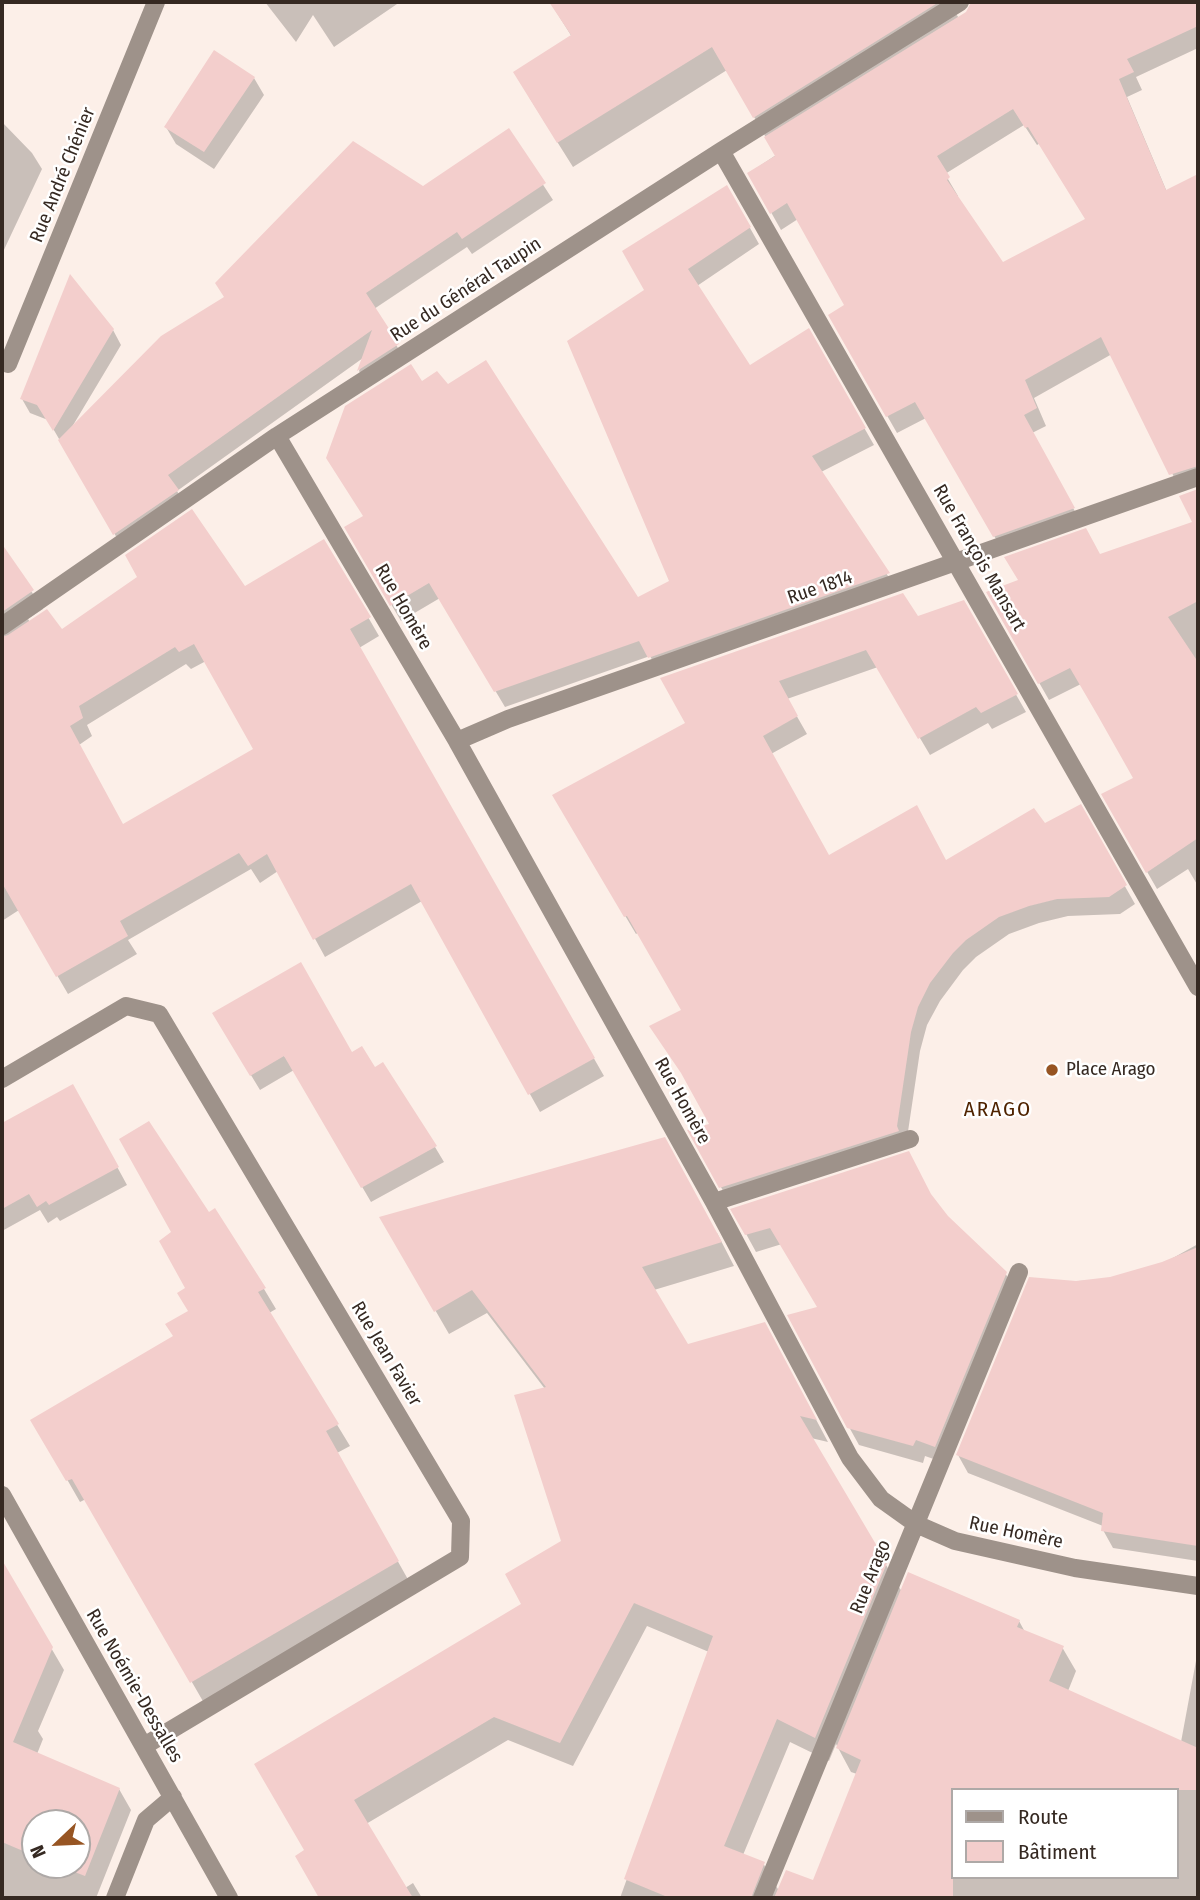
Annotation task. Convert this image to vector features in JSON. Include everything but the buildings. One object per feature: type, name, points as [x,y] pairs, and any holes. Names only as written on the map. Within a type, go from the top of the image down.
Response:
[{"type":"street","name":"Rue André Chénier","points":[[9,364],[156,2]]},
{"type":"street","name":"Rue du Général Taupin","points":[[2,626],[277,436],[960,2]]},
{"type":"street","name":"Rue François Mansart","points":[[721,152],[1198,987]]},
{"type":"street","name":"Rue Homère","points":[[277,436],[457,741],[714,1202],[850,1458],[881,1499],[916,1524],[955,1541],[1048,1562],[1198,1586]]},
{"type":"street","name":"Rue 1814","points":[[457,741],[508,719],[1198,477]]},
{"type":"street","name":"Rue Jean Favier","points":[[2,1079],[126,1006],[159,1014],[461,1521],[460,1556],[144,1746]]},
{"type":"street","points":[[714,1202],[910,1139]]},
{"type":"street","name":"Rue Arago","points":[[762,1898],[1019,1272]]},
{"type":"street","name":"Rue Noémie-Dessalles","points":[[2,1495],[229,1898]]},
{"type":"street","points":[[115,1898],[146,1820],[173,1797]]},
{"type":"place","name":"Place Arago","points":[[1052,1070]]},
{"type":"district","name":"ARAGO","points":[[998,1110]]}]
